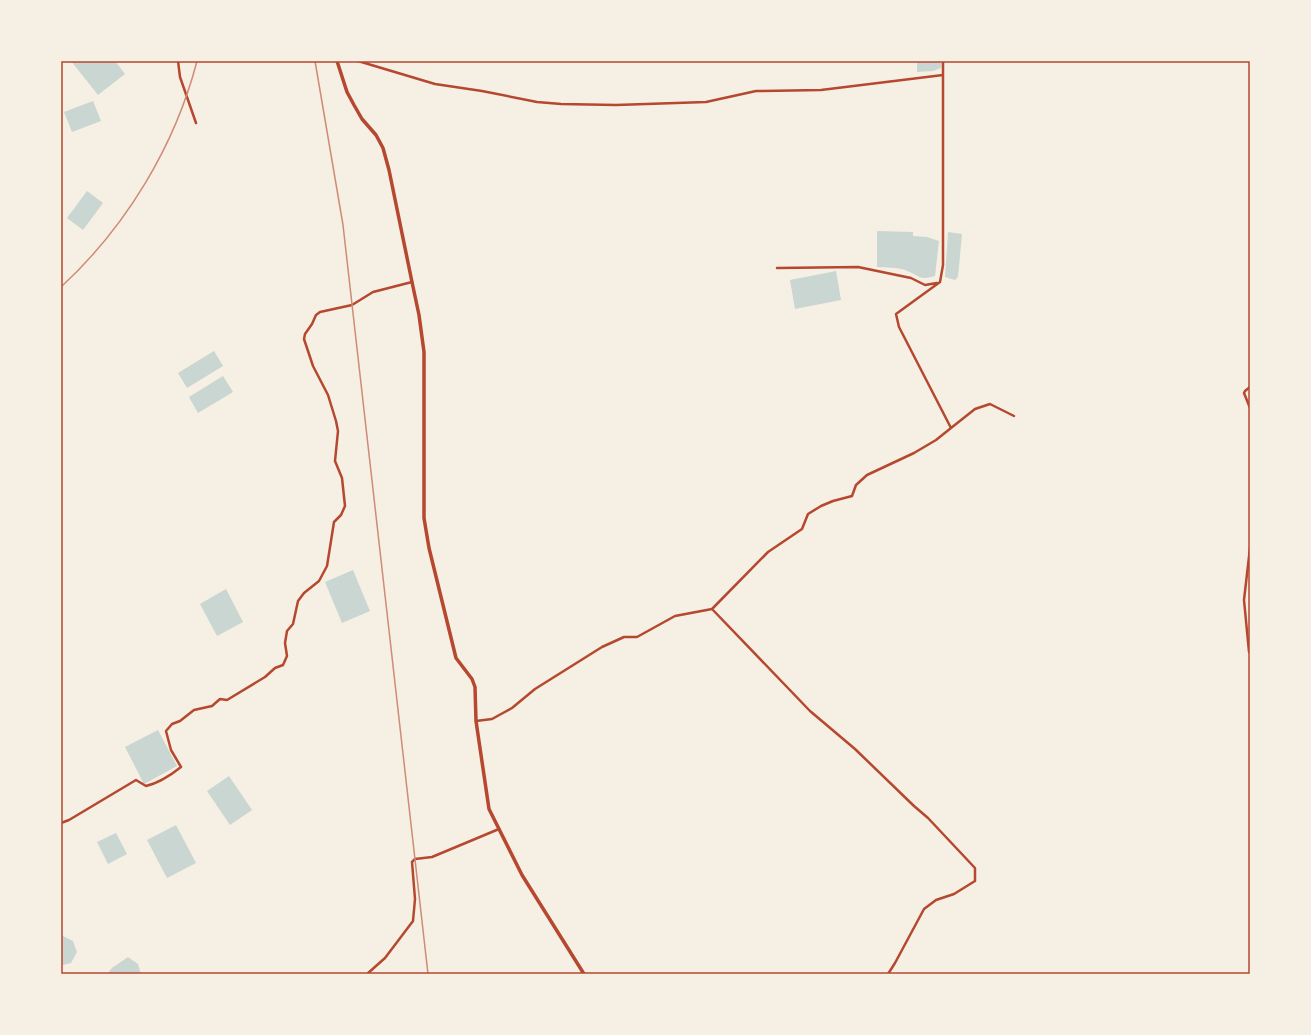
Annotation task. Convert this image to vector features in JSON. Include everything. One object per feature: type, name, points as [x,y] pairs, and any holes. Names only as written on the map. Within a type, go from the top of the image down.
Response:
[{"type":"main road","points":[[337,61],[347,92],[362,119],[376,135],[383,148],[389,170],[419,315],[424,352],[424,518],[429,548],[456,658],[472,679],[475,687],[476,721],[489,809],[522,875],[584,974]]},
{"type":"street","points":[[178,61],[180,77],[196,122]]},
{"type":"street","points":[[358,61],[435,84],[482,91],[537,102],[561,104],[616,105],[706,102],[756,91],[821,90],[943,75]]},
{"type":"street","points":[[943,61],[943,265],[940,282],[896,314],[900,326],[952,428]]},
{"type":"street","points":[[777,268],[858,267],[911,278],[925,285],[940,282]]},
{"type":"street","points":[[61,824],[113,792],[136,780],[146,786],[156,784],[176,771],[181,767],[171,750],[166,731],[172,724],[180,721],[194,710],[212,706],[220,699],[227,700],[265,677],[275,668],[283,665],[287,656],[285,643],[287,631],[293,624],[298,601],[304,593],[319,581],[327,566],[334,522],[341,515],[345,506],[342,478],[335,461],[337,428],[328,395],[313,366],[304,339],[305,334],[316,315],[320,312],[352,305],[373,292],[412,282]]},
{"type":"street","points":[[1250,387],[1244,393],[1250,408]]},
{"type":"street","points":[[476,721],[492,719],[512,708],[535,689],[602,646],[624,637],[637,637],[675,616],[712,610],[768,552],[802,529],[808,514],[833,501],[852,496],[856,485],[867,475],[914,453],[936,440],[975,409],[990,404],[1014,416]]},
{"type":"street","points":[[1249,652],[1244,600],[1250,548]]},
{"type":"street","points":[[712,610],[810,711],[855,749],[928,818],[975,868],[975,881],[954,894],[936,900],[924,909],[888,974]]},
{"type":"street","points":[[367,974],[385,958],[413,921],[415,899],[412,862],[415,859],[432,857],[499,829]]},
{"type":"shaded area","points":[[71,61],[115,61],[125,74],[98,95]]},
{"type":"shaded area","points":[[917,61],[942,61],[941,68],[933,71],[917,72]]},
{"type":"shaded area","points":[[93,101],[101,121],[72,132],[64,112]]},
{"type":"shaded area","points":[[87,191],[103,203],[83,230],[67,218]]},
{"type":"shaded area","points":[[877,231],[913,232],[913,236],[927,237],[939,241],[935,276],[922,278],[902,269],[877,267]]},
{"type":"shaded area","points":[[948,232],[962,234],[958,277],[955,280],[945,277]]},
{"type":"shaded area","points":[[836,271],[841,300],[795,309],[790,280]]},
{"type":"shaded area","points":[[214,351],[223,366],[187,388],[178,373]]},
{"type":"shaded area","points":[[223,376],[233,392],[198,413],[189,397]]},
{"type":"shaded area","points":[[353,570],[370,611],[342,623],[325,582]]},
{"type":"shaded area","points":[[226,589],[243,622],[217,636],[200,604]]},
{"type":"shaded area","points":[[158,730],[177,766],[144,784],[125,747]]},
{"type":"shaded area","points":[[229,776],[252,810],[230,825],[207,791]]},
{"type":"shaded area","points":[[176,825],[196,863],[167,878],[147,840]]},
{"type":"shaded area","points":[[116,833],[127,854],[108,864],[97,842]]},
{"type":"shaded area","points":[[61,935],[73,941],[77,952],[71,963],[63,965],[61,964]]},
{"type":"shaded area","points":[[128,957],[138,964],[141,974],[107,974],[112,968]]},
{"type":"railway","points":[[61,287],[85,264],[107,238],[127,212],[145,183],[176,124],[188,93],[197,61]]},
{"type":"railway","points":[[315,61],[343,225],[428,974]]}]
